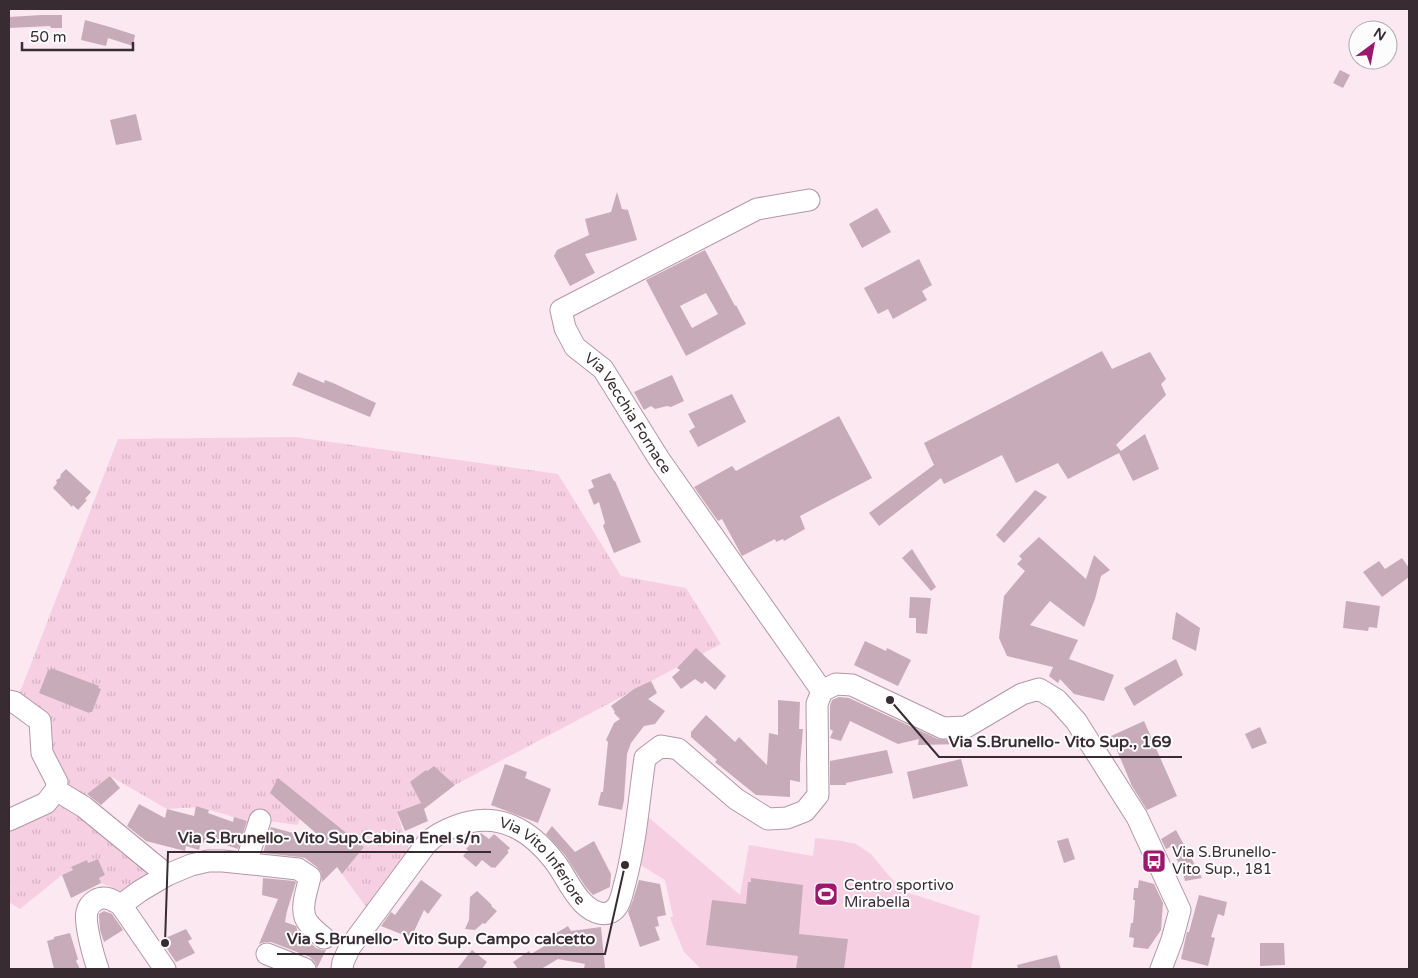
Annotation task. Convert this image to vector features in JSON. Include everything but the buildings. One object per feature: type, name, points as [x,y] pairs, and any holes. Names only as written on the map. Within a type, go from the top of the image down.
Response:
[{"type":"street","name":"Via Vecchia Fornace","points":[[809,200],[757,209],[561,310],[565,328],[575,346],[603,369],[659,460],[822,691]]},
{"type":"street","points":[[822,691],[836,684],[852,685],[943,728],[966,727],[1022,694],[1039,689],[1057,700],[1076,721],[1137,817],[1180,910],[1172,940],[1161,969]]},
{"type":"street","name":"Via Vito Inferiore","points":[[342,969],[343,962],[350,948],[427,843],[444,831],[482,819],[502,822],[523,831],[542,847],[555,862],[583,903],[591,910],[600,914],[607,914],[614,910],[618,905],[629,868],[646,758],[662,746],[678,749],[736,799],[768,818],[787,818],[805,811],[818,795],[817,704],[822,691]]},
{"type":"street","points":[[9,701],[14,702],[40,721],[42,753],[57,782],[56,790],[46,803],[9,820]]},
{"type":"street","points":[[56,790],[84,807],[167,875]]},
{"type":"street","points":[[246,863],[260,820]]},
{"type":"street","points":[[121,905],[167,875],[191,865],[208,861],[223,860],[298,869],[310,876],[304,904],[304,916],[309,925],[324,938]]},
{"type":"street","points":[[98,969],[86,921],[87,911],[91,904],[97,899],[105,898],[112,899],[121,905],[166,969]]},
{"type":"street","points":[[267,954],[305,969]]},
{"type":"green space","points":[[295,437],[558,474],[621,576],[686,588],[721,644],[455,785],[434,766],[411,782],[421,803],[397,813],[410,853],[369,911],[342,874],[364,847],[317,809],[302,813],[298,825],[260,820],[254,823],[200,807],[167,809],[110,776],[81,799],[160,867],[124,892],[101,883],[99,878],[105,875],[98,859],[88,863],[87,861],[62,875],[20,909],[9,902],[9,826],[56,790],[40,721],[14,702],[22,687],[118,439]]},
{"type":"green space","name":"Centro sportivo Mirabella","points":[[647,816],[740,895],[749,845],[813,856],[815,838],[856,844],[871,854],[889,876],[906,892],[980,916],[971,969],[701,969],[684,952],[670,918],[673,916],[665,880],[639,864]]},
{"type":"place","name":"Via S.Brunello- Vito Sup., 169","points":[[890,700]]},
{"type":"place","name":"Via S.Brunello- Vito Sup., 181","points":[[1154,861]]},
{"type":"place","name":"Via S.Brunello- Vito Sup. Campo calcetto","points":[[625,865]]},
{"type":"place","name":"Centro sportivo Mirabella","points":[[826,894]]},
{"type":"place","name":"Via S.Brunello- Vito Sup.Cabina Enel s/n","points":[[165,943]]}]
